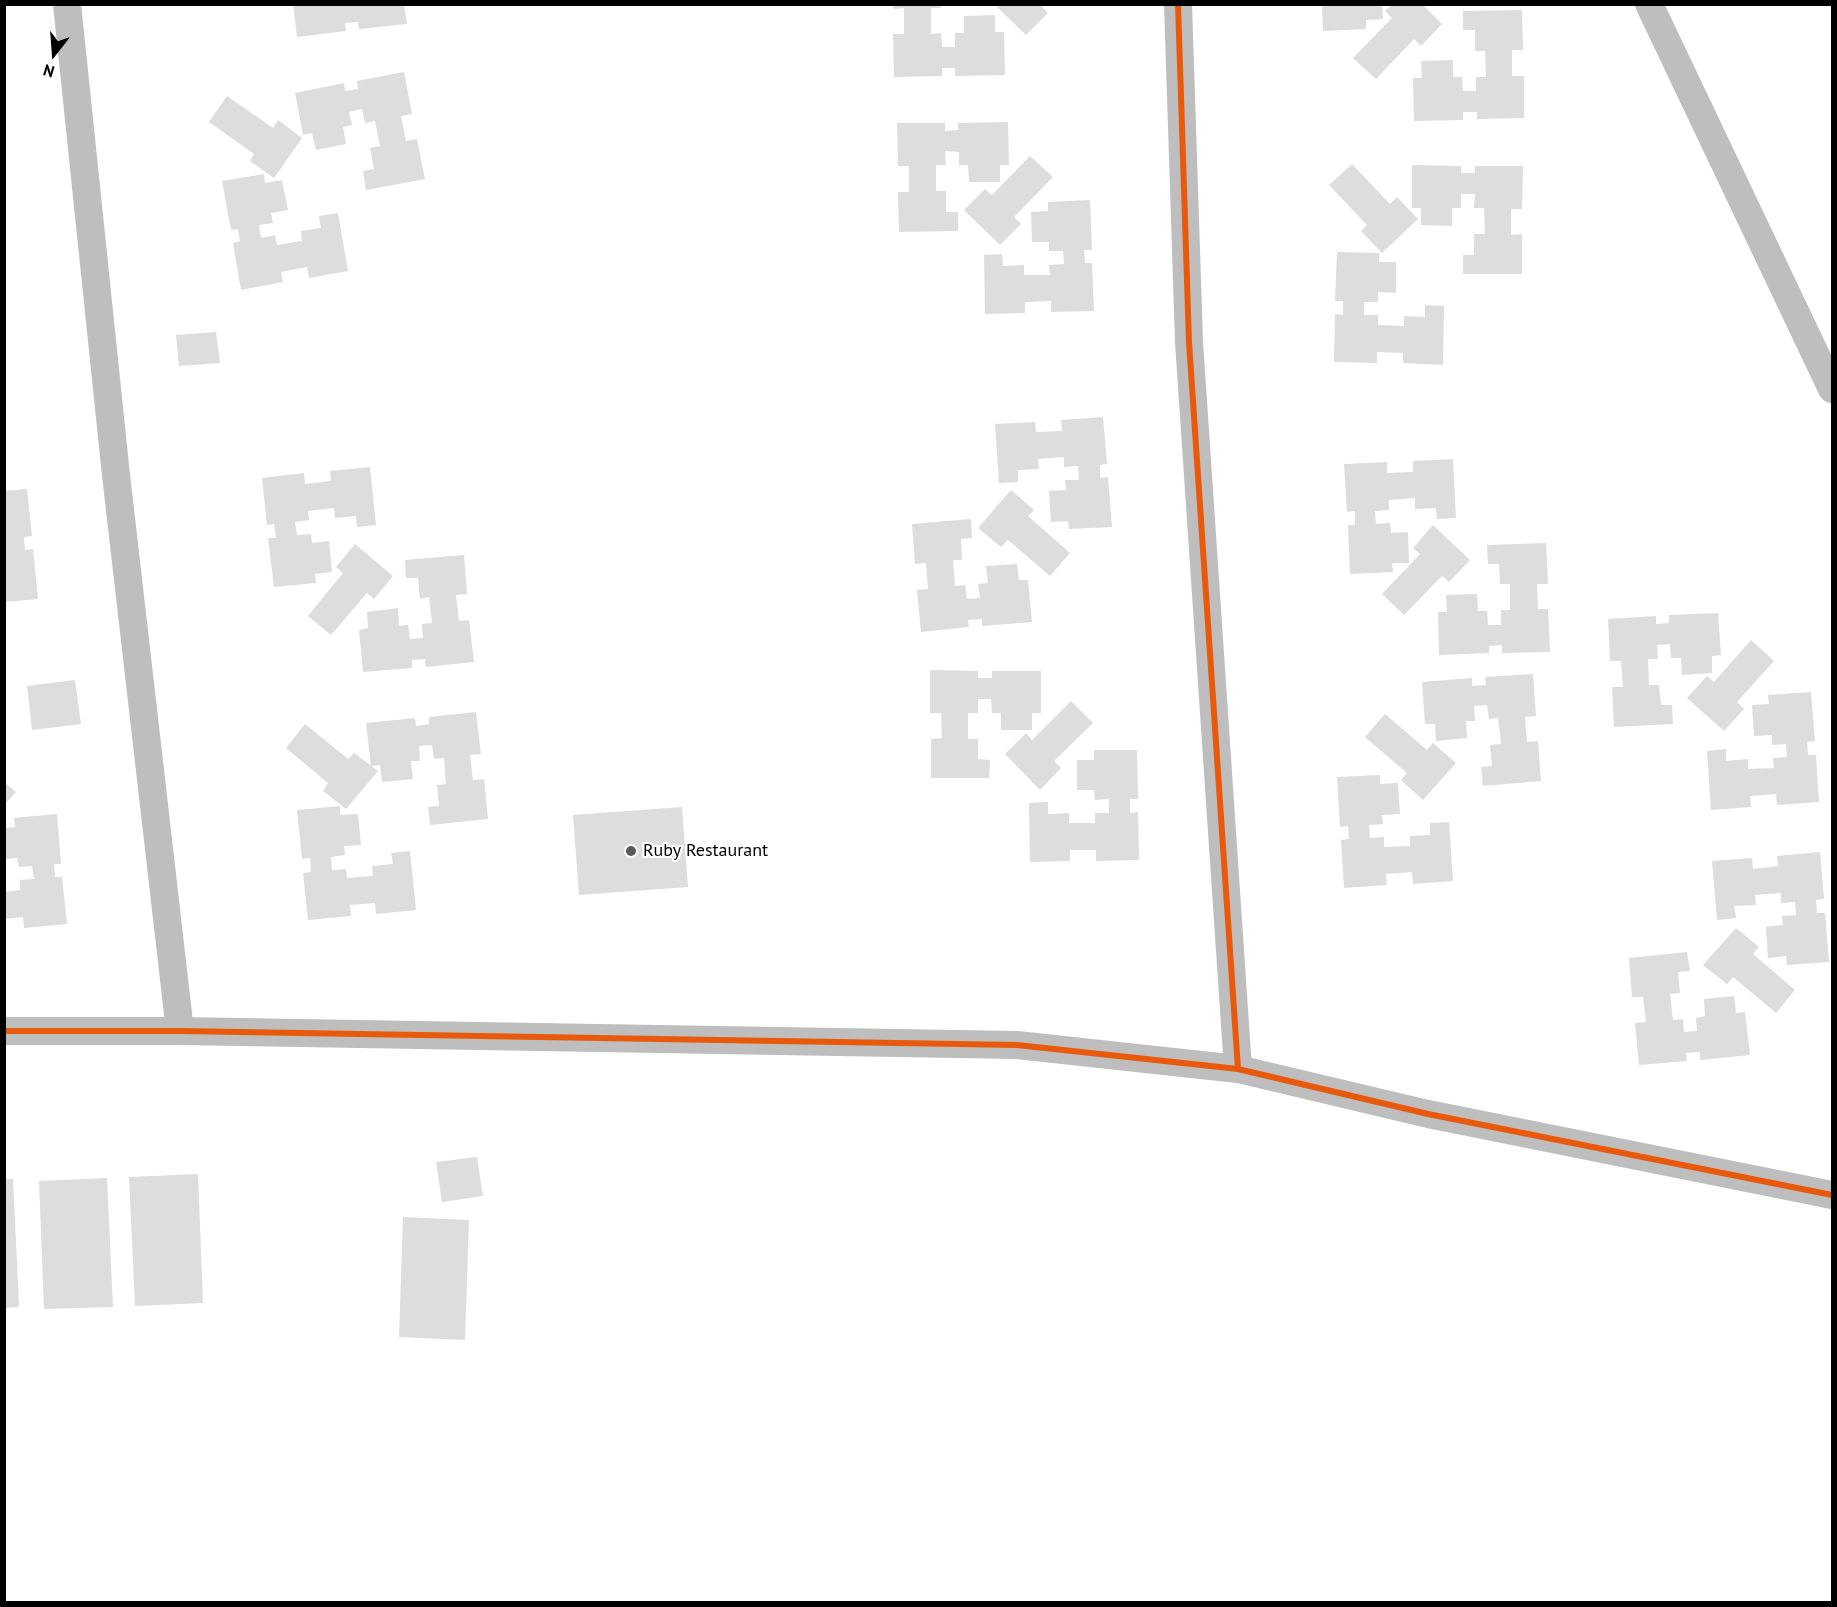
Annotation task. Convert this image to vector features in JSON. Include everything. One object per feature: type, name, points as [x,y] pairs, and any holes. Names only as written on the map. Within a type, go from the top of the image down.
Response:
[{"type":"street","points":[[67,4],[116,475],[180,1031]]},
{"type":"street","points":[[1178,4],[1189,342],[1238,1069]]},
{"type":"street","points":[[1649,4],[1833,390]]},
{"type":"street","points":[[4,1031],[180,1031],[1017,1045],[1238,1069],[1428,1114],[1833,1195]]},
{"type":"building","points":[[293,4],[404,4],[407,24],[359,29],[358,22],[345,23],[346,31],[297,37]]},
{"type":"building","points":[[893,4],[941,4],[941,8],[931,8],[931,34],[941,33],[942,47],[955,47],[955,33],[964,33],[964,16],[995,15],[995,32],[1004,32],[1005,75],[955,76],[955,68],[942,68],[942,76],[894,77],[893,34],[904,34],[904,8],[893,9]]},
{"type":"building","points":[[1322,4],[1382,4],[1383,19],[1366,20],[1366,29],[1323,31]]},
{"type":"building","points":[[1392,4],[1422,4],[1442,24],[1421,46],[1414,39],[1376,79],[1353,58],[1392,18],[1385,11]]},
{"type":"building","points":[[995,5],[1040,5],[1048,13],[1026,35]]},
{"type":"building","points":[[1522,10],[1523,50],[1512,50],[1512,76],[1524,76],[1524,118],[1477,119],[1477,112],[1463,112],[1463,120],[1414,121],[1413,78],[1422,78],[1421,61],[1453,60],[1453,77],[1462,77],[1463,91],[1476,91],[1476,77],[1486,77],[1485,51],[1475,51],[1475,30],[1463,30],[1463,11]]},
{"type":"building","points":[[404,72],[412,114],[401,116],[406,141],[417,139],[425,179],[366,190],[363,171],[374,169],[370,148],[380,146],[375,121],[365,123],[362,109],[349,112],[352,125],[343,127],[346,144],[316,150],[312,133],[303,135],[295,93],[344,83],[345,91],[358,89],[357,81]]},
{"type":"building","points":[[227,96],[273,128],[278,120],[302,138],[274,178],[250,161],[254,154],[209,122]]},
{"type":"building","points":[[1008,122],[1009,165],[1000,165],[1000,182],[969,182],[968,165],[959,165],[959,152],[945,151],[946,165],[936,165],[936,191],[946,191],[946,212],[958,212],[958,231],[899,232],[898,192],[909,192],[909,166],[898,166],[897,123],[945,123],[945,131],[958,130],[958,123]]},
{"type":"building","points":[[1030,156],[1053,177],[1014,217],[1021,224],[1000,245],[964,210],[985,189],[992,195]]},
{"type":"building","points":[[1352,164],[1390,204],[1397,197],[1418,219],[1382,253],[1361,231],[1367,225],[1329,185]]},
{"type":"building","points":[[1412,165],[1461,166],[1461,173],[1475,173],[1475,166],[1523,166],[1522,209],[1511,209],[1511,235],[1522,234],[1522,274],[1463,274],[1463,255],[1474,255],[1474,234],[1485,234],[1484,208],[1474,208],[1475,194],[1461,194],[1461,208],[1452,208],[1452,226],[1421,225],[1421,208],[1412,208]]},
{"type":"building","points":[[264,174],[265,183],[282,180],[288,210],[271,213],[273,223],[259,225],[261,238],[275,235],[277,245],[302,241],[301,231],[321,228],[319,216],[338,213],[348,271],[309,278],[307,267],[281,272],[283,282],[241,290],[233,243],[240,241],[238,229],[231,230],[222,181]]},
{"type":"building","points":[[1090,200],[1092,250],[1084,250],[1085,263],[1092,263],[1094,311],[1051,312],[1051,301],[1025,302],[1025,313],[985,314],[984,255],[1002,254],[1003,266],[1024,265],[1024,275],[1050,275],[1049,265],[1064,264],[1063,251],[1049,251],[1049,242],[1032,242],[1031,212],[1048,211],[1048,202]]},
{"type":"building","points":[[1337,252],[1379,253],[1379,262],[1396,262],[1396,293],[1378,292],[1378,302],[1364,302],[1364,315],[1378,315],[1378,325],[1404,326],[1404,316],[1425,317],[1425,305],[1444,306],[1443,365],[1403,363],[1403,353],[1377,352],[1377,363],[1334,362],[1335,314],[1343,315],[1343,301],[1335,301]]},
{"type":"building","points":[[216,332],[220,363],[179,366],[176,335]]},
{"type":"building","points":[[1103,417],[1107,464],[1100,465],[1100,478],[1108,477],[1112,527],[1069,529],[1068,521],[1051,522],[1049,491],[1066,490],[1065,480],[1079,480],[1078,466],[1064,467],[1064,457],[1038,459],[1039,469],[1018,470],[1018,482],[999,483],[995,424],[1035,422],[1036,432],[1062,431],[1061,420]]},
{"type":"building","points":[[1453,459],[1456,518],[1437,519],[1436,508],[1415,509],[1415,498],[1389,500],[1389,510],[1375,511],[1376,524],[1390,523],[1391,533],[1408,532],[1409,563],[1392,563],[1393,572],[1350,574],[1348,525],[1355,525],[1355,511],[1347,512],[1344,464],[1387,462],[1387,473],[1413,472],[1413,461]]},
{"type":"building","points":[[370,467],[376,525],[357,527],[356,516],[335,518],[334,508],[308,511],[309,520],[295,522],[297,535],[311,534],[312,543],[329,541],[332,572],[315,574],[316,583],[274,587],[268,538],[276,538],[274,524],[267,525],[262,478],[304,473],[305,484],[331,481],[330,471]]},
{"type":"building","points":[[27,489],[32,536],[24,537],[25,550],[33,549],[38,599],[4,602],[4,491]]},
{"type":"building","points":[[1011,490],[1034,510],[1028,516],[1070,553],[1050,576],[1008,540],[1001,547],[978,528]]},
{"type":"building","points":[[971,519],[972,538],[961,539],[962,560],[953,560],[955,586],[965,585],[967,599],[980,598],[978,584],[988,583],[986,566],[1017,564],[1019,580],[1028,580],[1032,622],[982,626],[982,619],[968,620],[969,627],[921,632],[917,590],[928,589],[926,563],[915,564],[912,524]]},
{"type":"building","points":[[1433,525],[1470,560],[1449,582],[1442,576],[1404,615],[1382,594],[1420,554],[1413,548]]},
{"type":"building","points":[[1546,543],[1548,584],[1537,584],[1538,609],[1548,609],[1550,652],[1502,653],[1502,645],[1489,646],[1489,653],[1439,655],[1438,612],[1447,612],[1446,595],[1477,594],[1478,611],[1487,611],[1488,625],[1501,625],[1501,610],[1510,610],[1510,584],[1500,584],[1499,564],[1488,564],[1487,545]]},
{"type":"building","points":[[355,544],[393,576],[374,599],[367,593],[331,635],[308,616],[343,573],[336,567]]},
{"type":"building","points":[[464,555],[467,594],[456,595],[459,621],[469,620],[474,662],[426,667],[425,659],[412,660],[412,668],[363,672],[359,630],[368,628],[367,612],[398,608],[399,626],[408,625],[410,639],[423,638],[422,624],[432,623],[429,597],[420,599],[418,578],[406,578],[405,560]]},
{"type":"building","points":[[1718,613],[1721,655],[1712,656],[1712,673],[1682,675],[1681,658],[1671,658],[1670,644],[1657,645],[1658,659],[1648,659],[1649,685],[1659,685],[1661,705],[1672,705],[1673,724],[1614,727],[1612,687],[1623,687],[1621,661],[1610,661],[1608,619],[1656,616],[1656,624],[1669,623],[1669,615]]},
{"type":"building","points":[[1751,640],[1774,661],[1737,702],[1744,709],[1724,731],[1687,698],[1707,676],[1714,682]]},
{"type":"building","points":[[930,670],[978,671],[978,678],[992,678],[992,671],[1041,671],[1041,713],[1032,713],[1032,730],[1001,730],[1001,713],[992,713],[991,699],[978,699],[978,713],[968,713],[968,739],[978,739],[978,759],[990,760],[989,778],[931,778],[931,739],[942,738],[941,713],[930,713]]},
{"type":"building","points":[[1533,674],[1536,716],[1525,717],[1527,742],[1538,741],[1541,781],[1483,786],[1481,767],[1492,766],[1490,745],[1501,744],[1498,718],[1489,719],[1487,705],[1474,706],[1475,721],[1466,721],[1467,738],[1436,741],[1435,724],[1425,724],[1422,682],[1472,678],[1472,686],[1486,685],[1485,677]]},
{"type":"building","points":[[75,680],[81,724],[32,730],[27,686]]},
{"type":"building","points":[[1811,692],[1815,741],[1807,742],[1808,755],[1816,755],[1819,802],[1777,805],[1776,794],[1750,796],[1751,807],[1711,810],[1707,751],[1726,749],[1726,761],[1748,759],[1748,769],[1774,768],[1773,758],[1787,757],[1786,744],[1772,745],[1772,735],[1754,736],[1752,705],[1769,704],[1768,695]]},
{"type":"building","points":[[1071,701],[1093,723],[1054,761],[1061,768],[1040,790],[1005,754],[1026,733],[1032,740]]},
{"type":"building","points":[[476,712],[481,754],[470,755],[473,780],[484,779],[488,819],[430,825],[428,807],[439,806],[437,785],[446,784],[444,758],[434,759],[432,745],[419,746],[420,761],[411,761],[413,779],[382,782],[380,765],[371,766],[366,723],[415,718],[416,726],[429,724],[429,717]]},
{"type":"building","points":[[1385,714],[1427,750],[1433,743],[1456,763],[1423,800],[1401,780],[1407,773],[1365,737]]},
{"type":"building","points":[[305,724],[348,759],[354,753],[378,771],[346,809],[323,791],[328,783],[286,748]]},
{"type":"building","points":[[1094,750],[1137,750],[1138,799],[1130,799],[1130,813],[1138,812],[1139,860],[1096,861],[1096,850],[1070,850],[1070,861],[1030,862],[1029,803],[1048,802],[1048,814],[1069,813],[1069,823],[1095,823],[1095,813],[1109,813],[1109,799],[1095,800],[1094,790],[1077,790],[1077,760],[1094,760]]},
{"type":"building","points":[[1380,775],[1380,784],[1398,783],[1400,814],[1382,815],[1383,824],[1369,825],[1370,838],[1384,837],[1384,847],[1410,846],[1410,836],[1430,835],[1430,823],[1449,822],[1453,881],[1413,884],[1412,872],[1386,874],[1387,885],[1344,888],[1341,840],[1349,839],[1348,826],[1340,827],[1337,777]]},
{"type":"building","points":[[4,782],[16,792],[4,805]]},
{"type":"building","points":[[340,806],[340,815],[358,814],[361,845],[344,846],[345,855],[331,857],[332,870],[346,869],[347,878],[373,876],[372,866],[393,864],[391,853],[410,851],[416,910],[376,914],[375,903],[350,905],[351,916],[308,920],[303,873],[311,872],[310,858],[302,859],[297,810]]},
{"type":"building","name":"Ruby Restaurant","points":[[682,807],[688,887],[579,895],[573,815]]},
{"type":"building","points":[[57,814],[61,864],[54,864],[55,877],[62,877],[67,924],[24,928],[23,917],[4,919],[4,892],[20,890],[20,880],[34,879],[32,866],[19,867],[17,858],[4,859],[4,828],[15,827],[14,818]]},
{"type":"building","points":[[1820,852],[1824,899],[1816,900],[1817,913],[1825,913],[1829,962],[1787,965],[1786,956],[1768,958],[1766,927],[1783,925],[1782,916],[1796,915],[1795,902],[1781,903],[1781,893],[1755,895],[1756,905],[1734,906],[1736,918],[1717,920],[1712,861],[1752,858],[1753,869],[1778,866],[1777,856]]},
{"type":"building","points":[[1736,928],[1759,947],[1753,954],[1795,990],[1776,1013],[1733,977],[1727,984],[1703,965]]},
{"type":"building","points":[[1687,952],[1690,971],[1678,972],[1680,993],[1670,994],[1673,1020],[1683,1019],[1684,1032],[1697,1031],[1696,1018],[1705,1016],[1704,999],[1734,996],[1736,1013],[1745,1012],[1750,1055],[1700,1060],[1700,1052],[1686,1053],[1687,1061],[1639,1065],[1635,1023],[1646,1022],[1643,997],[1632,997],[1629,958]]},
{"type":"building","points":[[477,1157],[483,1196],[442,1202],[436,1162]]},
{"type":"building","points":[[198,1174],[203,1303],[135,1306],[129,1177]]},
{"type":"building","points":[[107,1178],[113,1307],[44,1309],[39,1181]]},
{"type":"building","points":[[4,1179],[13,1179],[19,1307],[4,1308]]},
{"type":"building","points":[[403,1217],[469,1220],[465,1340],[399,1337]]},
{"type":"cycle path","points":[[1178,4],[1189,342],[1238,1069]]},
{"type":"cycle path","points":[[4,1031],[180,1031],[1017,1045],[1238,1069],[1428,1114],[1832,1195]]},
{"type":"place","name":"Ruby Restaurant","points":[[631,851]]}]
